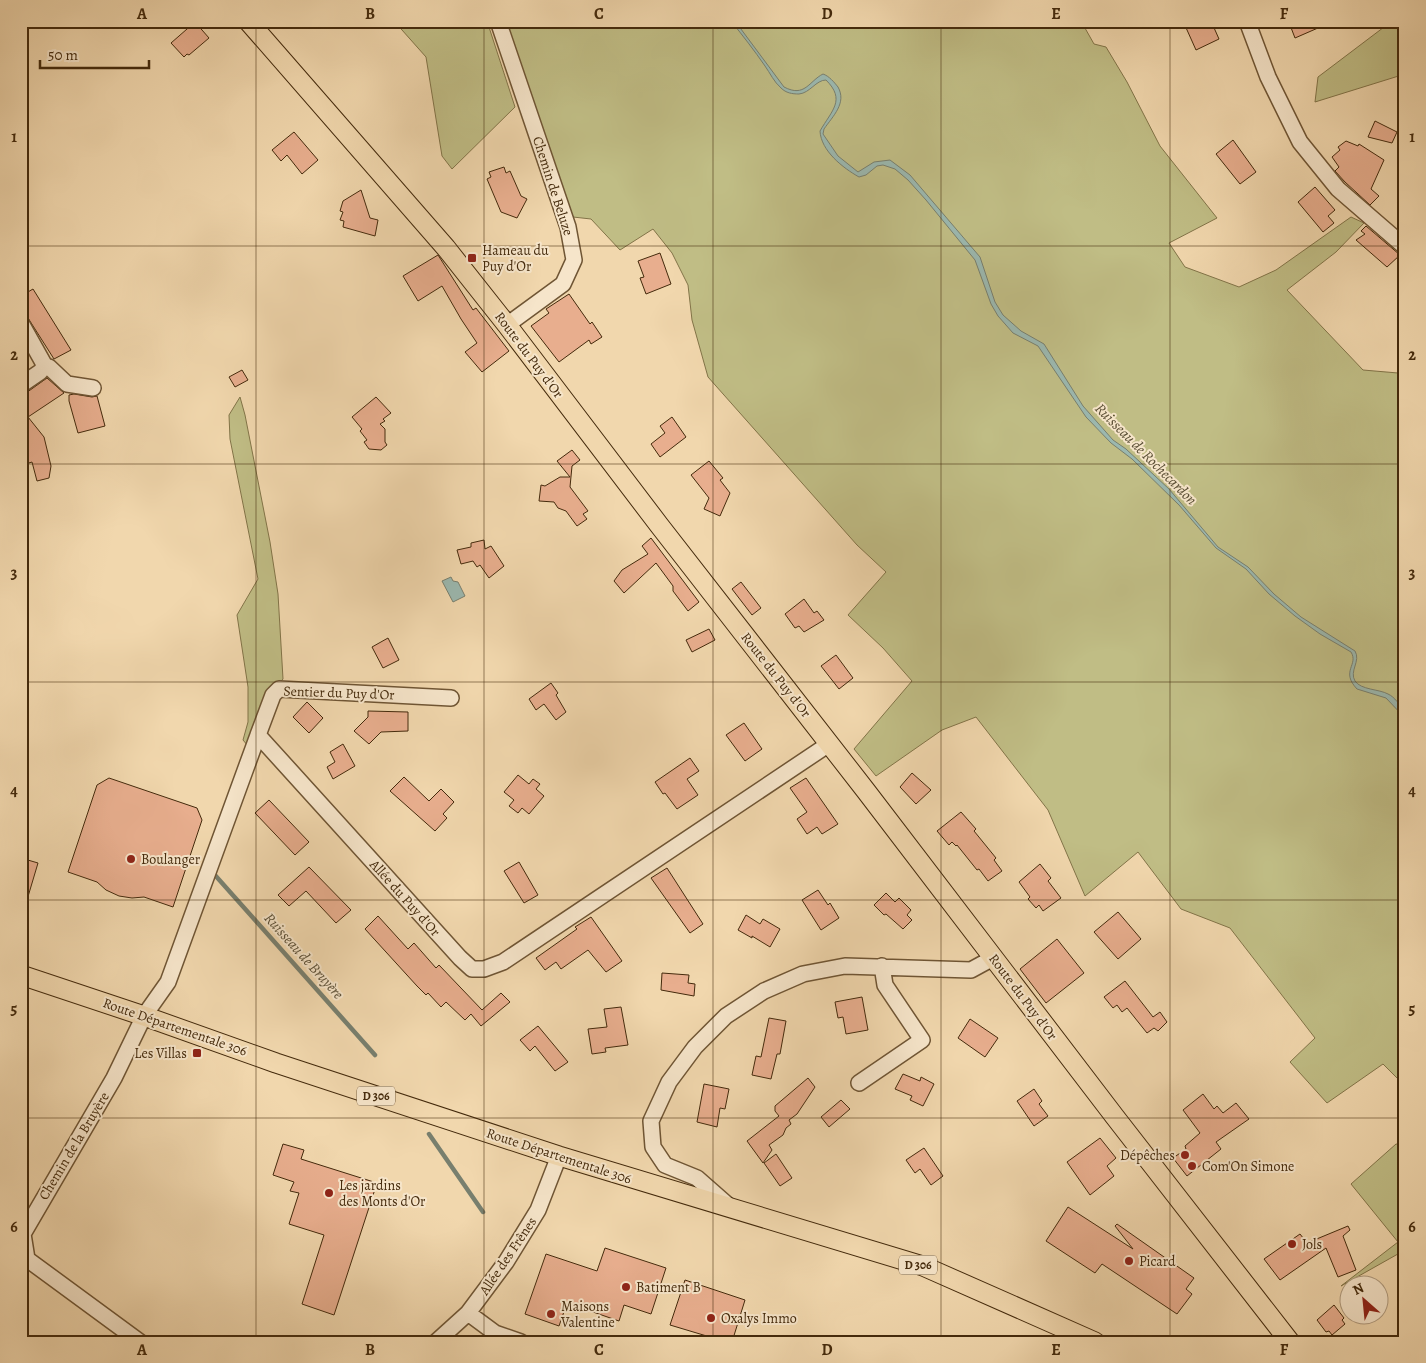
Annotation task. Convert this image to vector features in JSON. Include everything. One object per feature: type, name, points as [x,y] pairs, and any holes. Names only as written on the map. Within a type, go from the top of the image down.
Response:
[{"type":"main road","name":"Route du Puy d'Or","points":[[248,21],[446,248],[507,325],[659,525],[1290,1342]]},
{"type":"main road","name":"Route Départementale 306","points":[[21,975],[276,1063],[559,1156],[923,1266],[1095,1342]]},
{"type":"street","name":"Chemin de Beluze","points":[[498,21],[568,227],[574,260],[563,284],[507,325]]},
{"type":"street","points":[[1247,21],[1268,76],[1300,142],[1338,189],[1405,247]]},
{"type":"street","points":[[21,323],[45,366],[49,367],[67,384],[94,388]]},
{"type":"street","points":[[21,385],[40,372],[45,366]]},
{"type":"street","name":"Sentier du Puy d'Or","points":[[258,735],[272,695],[279,689],[451,698]]},
{"type":"street","points":[[144,1016],[168,982],[258,735]]},
{"type":"street","name":"Allée du Puy d'Or","points":[[258,735],[472,969],[484,969],[503,962],[829,744]]},
{"type":"street","points":[[733,1210],[697,1178],[665,1165],[653,1147],[652,1121],[669,1082],[695,1047],[726,1016],[764,990],[803,974],[845,966],[971,970],[993,958]]},
{"type":"street","points":[[859,1083],[922,1040],[885,985],[882,966]]},
{"type":"street","name":"Chemin de la Bruyère","points":[[140,1342],[27,1259],[22,1234],[114,1078],[144,1016]]},
{"type":"street","name":"Allée des Frênes","points":[[436,1342],[468,1313],[506,1262],[538,1210],[559,1156]]},
{"type":"street","points":[[468,1313],[495,1333],[521,1342]]},
{"type":"shaded area","points":[[394,21],[487,21],[515,107],[452,169],[442,156],[426,57]]},
{"type":"shaded area","points":[[505,21],[1081,21],[1094,44],[1106,47],[1127,82],[1160,146],[1217,218],[1169,243],[1185,267],[1239,287],[1276,270],[1351,217],[1364,223],[1336,252],[1287,290],[1363,370],[1398,373],[1405,386],[1405,1086],[1383,1064],[1327,1103],[1290,1062],[1315,1038],[1230,928],[1181,909],[1138,852],[1085,896],[1048,810],[976,717],[942,730],[876,776],[854,749],[912,681],[883,648],[848,615],[886,572],[857,545],[708,377],[692,320],[688,285],[672,253],[653,229],[620,250],[591,219],[573,217]]},
{"type":"shaded area","points":[[1392,21],[1405,21],[1405,74],[1315,102],[1318,77]]},
{"type":"shaded area","points":[[240,397],[270,542],[278,594],[283,679],[262,704],[248,746],[243,740],[248,722],[248,687],[237,615],[258,579],[230,439],[229,415]]},
{"type":"shaded area","points":[[1396,1144],[1405,1145],[1405,1250],[1359,1276],[1354,1276],[1398,1242],[1351,1184]]},
{"type":"water","points":[[731,21],[735,21],[784,87],[797,91],[802,90],[823,74],[833,81],[840,93],[840,104],[824,129],[823,134],[838,156],[858,172],[874,162],[890,160],[910,175],[980,257],[995,302],[1003,315],[1021,331],[1044,344],[1083,406],[1113,440],[1126,449],[1169,489],[1218,547],[1248,567],[1274,594],[1301,617],[1355,651],[1357,658],[1353,674],[1355,681],[1366,688],[1390,695],[1405,710],[1405,718],[1386,698],[1357,689],[1350,677],[1353,661],[1351,652],[1320,634],[1295,616],[1269,594],[1246,569],[1216,548],[1179,505],[1132,459],[1111,443],[1086,417],[1038,346],[1013,333],[998,316],[991,304],[975,260],[908,180],[895,169],[883,165],[877,166],[866,175],[859,177],[834,158],[824,145],[820,131],[835,105],[836,99],[832,87],[826,80],[819,82],[803,93],[794,94],[785,91],[776,83],[757,54]]},
{"type":"water","points":[[451,577],[453,581],[458,582],[465,596],[453,602],[442,581]]},
{"type":"building","points":[[1183,21],[1211,21],[1219,39],[1196,50]]},
{"type":"building","points":[[1300,21],[1334,21],[1295,38],[1290,25]]},
{"type":"building","points":[[195,22],[209,38],[184,57],[171,43]]},
{"type":"building","points":[[1375,121],[1397,132],[1392,143],[1368,137]]},
{"type":"building","points":[[294,132],[318,160],[302,174],[287,155],[281,161],[272,150]]},
{"type":"building","points":[[1233,140],[1256,172],[1240,184],[1216,154]]},
{"type":"building","points":[[1346,141],[1358,146],[1359,144],[1384,160],[1371,189],[1379,196],[1370,205],[1335,171],[1339,167],[1332,157],[1340,150],[1338,147]]},
{"type":"building","points":[[504,167],[506,173],[510,171],[521,196],[527,199],[517,218],[501,212],[487,179],[491,177],[489,172]]},
{"type":"building","points":[[1315,187],[1335,210],[1328,216],[1334,223],[1323,232],[1298,202]]},
{"type":"building","points":[[361,190],[370,218],[378,220],[375,236],[343,227],[344,221],[340,220],[343,212],[340,211],[343,201]]},
{"type":"building","points":[[1366,226],[1400,255],[1387,267],[1356,240],[1365,234],[1361,231]]},
{"type":"building","points":[[660,253],[671,284],[646,294],[640,278],[644,277],[638,261]]},
{"type":"building","points":[[438,255],[473,310],[476,308],[509,351],[482,372],[465,352],[477,343],[442,286],[418,301],[403,276]]},
{"type":"building","points":[[33,289],[71,350],[54,359],[21,307],[21,296]]},
{"type":"building","points":[[569,294],[590,324],[592,322],[602,337],[591,344],[589,340],[559,362],[531,326],[549,313],[546,309]]},
{"type":"building","points":[[242,370],[248,380],[235,387],[229,377]]},
{"type":"building","points":[[47,378],[64,393],[28,417],[44,437],[51,466],[49,478],[37,481],[32,462],[29,463],[21,452],[21,394],[26,393]]},
{"type":"building","points":[[69,395],[97,396],[105,426],[78,433],[69,401]]},
{"type":"building","points":[[376,397],[391,413],[380,424],[385,429],[385,442],[387,445],[381,450],[369,449],[364,442],[367,440],[360,431],[362,429],[352,417]]},
{"type":"building","points":[[672,417],[686,437],[660,457],[651,444],[665,433],[660,426]]},
{"type":"building","points":[[572,450],[580,460],[572,466],[570,487],[588,511],[583,514],[587,519],[577,526],[566,511],[558,508],[554,502],[539,501],[541,485],[545,486],[560,477],[570,477],[557,461]]},
{"type":"building","points":[[709,461],[723,478],[720,480],[730,493],[720,516],[704,509],[709,498],[691,475]]},
{"type":"building","points":[[651,538],[699,602],[688,611],[656,563],[624,593],[614,581],[622,570],[648,554],[642,546]]},
{"type":"building","points":[[484,540],[485,549],[491,546],[504,566],[489,578],[480,565],[477,567],[473,561],[461,564],[457,550],[471,547],[471,543]]},
{"type":"building","points":[[741,582],[761,608],[752,615],[732,589]]},
{"type":"building","points":[[804,599],[814,613],[817,611],[824,620],[804,632],[799,626],[795,628],[785,614]]},
{"type":"building","points":[[709,629],[715,640],[692,652],[686,640]]},
{"type":"building","points":[[388,638],[399,660],[383,668],[372,647]]},
{"type":"building","points":[[836,655],[853,678],[839,689],[821,666]]},
{"type":"building","points":[[551,683],[558,693],[556,695],[566,712],[556,720],[544,704],[536,710],[529,699]]},
{"type":"building","points":[[307,702],[323,718],[309,733],[293,717]]},
{"type":"building","points":[[368,711],[408,712],[408,731],[381,732],[369,744],[354,731],[368,717]]},
{"type":"building","points":[[744,723],[762,749],[745,761],[726,735]]},
{"type":"building","points":[[343,744],[355,766],[333,779],[327,767],[335,762],[330,752]]},
{"type":"building","points":[[690,758],[699,771],[687,779],[698,795],[677,809],[655,782]]},
{"type":"building","points":[[912,773],[931,790],[916,804],[900,787]]},
{"type":"building","points":[[518,775],[529,784],[533,779],[540,784],[536,789],[544,796],[529,814],[522,808],[518,813],[509,806],[514,800],[504,792]]},
{"type":"building","points":[[404,777],[429,801],[441,789],[454,802],[443,814],[447,818],[435,831],[390,791]]},
{"type":"building","points":[[109,778],[197,808],[202,820],[173,907],[144,897],[119,896],[106,890],[97,882],[68,872],[97,785]]},
{"type":"building","points":[[806,778],[838,824],[822,834],[817,827],[807,834],[797,819],[807,812],[790,788]]},
{"type":"building","points":[[269,800],[309,842],[295,855],[255,813]]},
{"type":"building","points":[[961,812],[976,829],[974,831],[996,858],[994,860],[1002,871],[988,881],[957,845],[952,842],[949,845],[937,831]]},
{"type":"building","points":[[21,858],[38,863],[24,910],[21,910]]},
{"type":"building","points":[[519,862],[538,895],[524,903],[504,871]]},
{"type":"building","points":[[1040,864],[1051,878],[1048,881],[1061,898],[1043,911],[1039,905],[1036,908],[1028,899],[1030,897],[1019,882]]},
{"type":"building","points":[[309,867],[351,910],[336,923],[306,891],[289,906],[278,895]]},
{"type":"building","points":[[667,868],[703,924],[690,933],[651,878]]},
{"type":"building","points":[[818,890],[828,905],[830,903],[839,918],[821,930],[802,900]]},
{"type":"building","points":[[886,893],[895,902],[899,898],[911,910],[907,915],[912,920],[903,929],[874,905]]},
{"type":"building","points":[[1118,912],[1141,939],[1118,959],[1094,932]]},
{"type":"building","points":[[746,915],[760,924],[763,919],[780,929],[770,947],[738,930]]},
{"type":"building","points":[[378,916],[408,949],[414,943],[436,968],[439,965],[482,1010],[501,993],[510,1002],[481,1026],[471,1014],[465,1020],[446,1002],[441,1007],[428,993],[426,995],[417,986],[365,929]]},
{"type":"building","points":[[591,917],[622,961],[606,972],[588,950],[561,969],[556,962],[545,970],[536,958],[577,929],[575,927]]},
{"type":"building","points":[[1057,939],[1084,973],[1046,1003],[1020,969]]},
{"type":"building","points":[[662,973],[689,975],[688,983],[695,984],[694,996],[661,990]]},
{"type":"building","points":[[1125,981],[1153,1017],[1160,1012],[1167,1022],[1158,1031],[1154,1028],[1147,1033],[1127,1008],[1122,1012],[1117,1005],[1113,1008],[1104,997]]},
{"type":"building","points":[[862,997],[868,1030],[846,1034],[843,1017],[838,1018],[835,1002]]},
{"type":"building","points":[[621,1007],[628,1045],[605,1048],[606,1052],[592,1054],[588,1029],[607,1027],[604,1009]]},
{"type":"building","points":[[769,1018],[786,1021],[780,1054],[777,1054],[771,1079],[752,1075],[756,1056],[761,1057]]},
{"type":"building","points":[[970,1019],[998,1038],[985,1057],[958,1038]]},
{"type":"building","points":[[538,1026],[568,1062],[555,1071],[535,1046],[530,1051],[520,1040]]},
{"type":"building","points":[[903,1074],[920,1081],[921,1077],[934,1084],[923,1106],[910,1100],[912,1096],[895,1089]]},
{"type":"building","points":[[808,1078],[815,1087],[797,1114],[789,1120],[791,1124],[786,1128],[783,1135],[769,1145],[772,1150],[763,1163],[747,1141],[779,1116],[775,1111],[775,1106]]},
{"type":"building","points":[[704,1084],[729,1089],[725,1109],[720,1108],[717,1127],[697,1122]]},
{"type":"building","points":[[1034,1089],[1042,1101],[1039,1104],[1048,1116],[1034,1126],[1017,1101]]},
{"type":"building","points":[[1203,1094],[1214,1109],[1217,1106],[1223,1113],[1236,1103],[1249,1119],[1216,1142],[1221,1149],[1187,1176],[1173,1158],[1186,1149],[1185,1146],[1200,1133],[1183,1110]]},
{"type":"building","points":[[841,1100],[850,1109],[829,1127],[821,1117]]},
{"type":"building","points":[[1100,1138],[1116,1158],[1107,1166],[1114,1176],[1090,1195],[1067,1162]]},
{"type":"building","points":[[283,1144],[304,1150],[301,1159],[377,1183],[334,1315],[302,1304],[324,1235],[289,1224],[299,1193],[290,1191],[294,1182],[273,1175]]},
{"type":"building","points":[[924,1148],[943,1176],[931,1185],[920,1169],[915,1173],[906,1160]]},
{"type":"building","points":[[776,1154],[792,1178],[780,1186],[764,1163]]},
{"type":"building","points":[[1068,1207],[1133,1249],[1115,1226],[1117,1224],[1194,1278],[1186,1289],[1192,1294],[1177,1314],[1102,1264],[1095,1273],[1046,1241]]},
{"type":"building","points":[[1348,1226],[1350,1230],[1343,1236],[1356,1270],[1338,1277],[1326,1248],[1280,1280],[1264,1259],[1300,1234],[1307,1243]]},
{"type":"building","points":[[605,1248],[666,1268],[651,1314],[624,1305],[619,1321],[567,1303],[559,1326],[525,1314],[546,1254],[597,1271]]},
{"type":"building","points":[[685,1280],[745,1300],[732,1342],[708,1342],[710,1337],[670,1325]]},
{"type":"building","points":[[1334,1305],[1338,1310],[1338,1326],[1343,1326],[1332,1335],[1329,1331],[1326,1332],[1317,1320]]},
{"type":"waterway","name":"Ruisseau de Bruyère","points":[[214,874],[375,1055]]},
{"type":"waterway","name":"Ruisseau de Bruyère","points":[[429,1134],[483,1212]]},
{"type":"place","name":"Hameau du Puy d'Or","points":[[472,258]]},
{"type":"place","name":"Boulanger","points":[[131,859]]},
{"type":"place","name":"Les Villas","points":[[197,1053]]},
{"type":"place","name":"Dépêches","points":[[1185,1155]]},
{"type":"place","name":"Com'On Simone","points":[[1192,1166]]},
{"type":"place","name":"Les jardins des Monts d'Or","points":[[329,1193]]},
{"type":"place","name":"Jols","points":[[1292,1244]]},
{"type":"place","name":"Picard","points":[[1129,1261]]},
{"type":"place","name":"Batiment B","points":[[626,1287]]},
{"type":"place","name":"Maisons Valentine","points":[[551,1314]]},
{"type":"place","name":"Oxalys Immo","points":[[711,1318]]},
{"type":"water label","name":"Ruisseau de Rochecardon","points":[[1146,454]]}]
